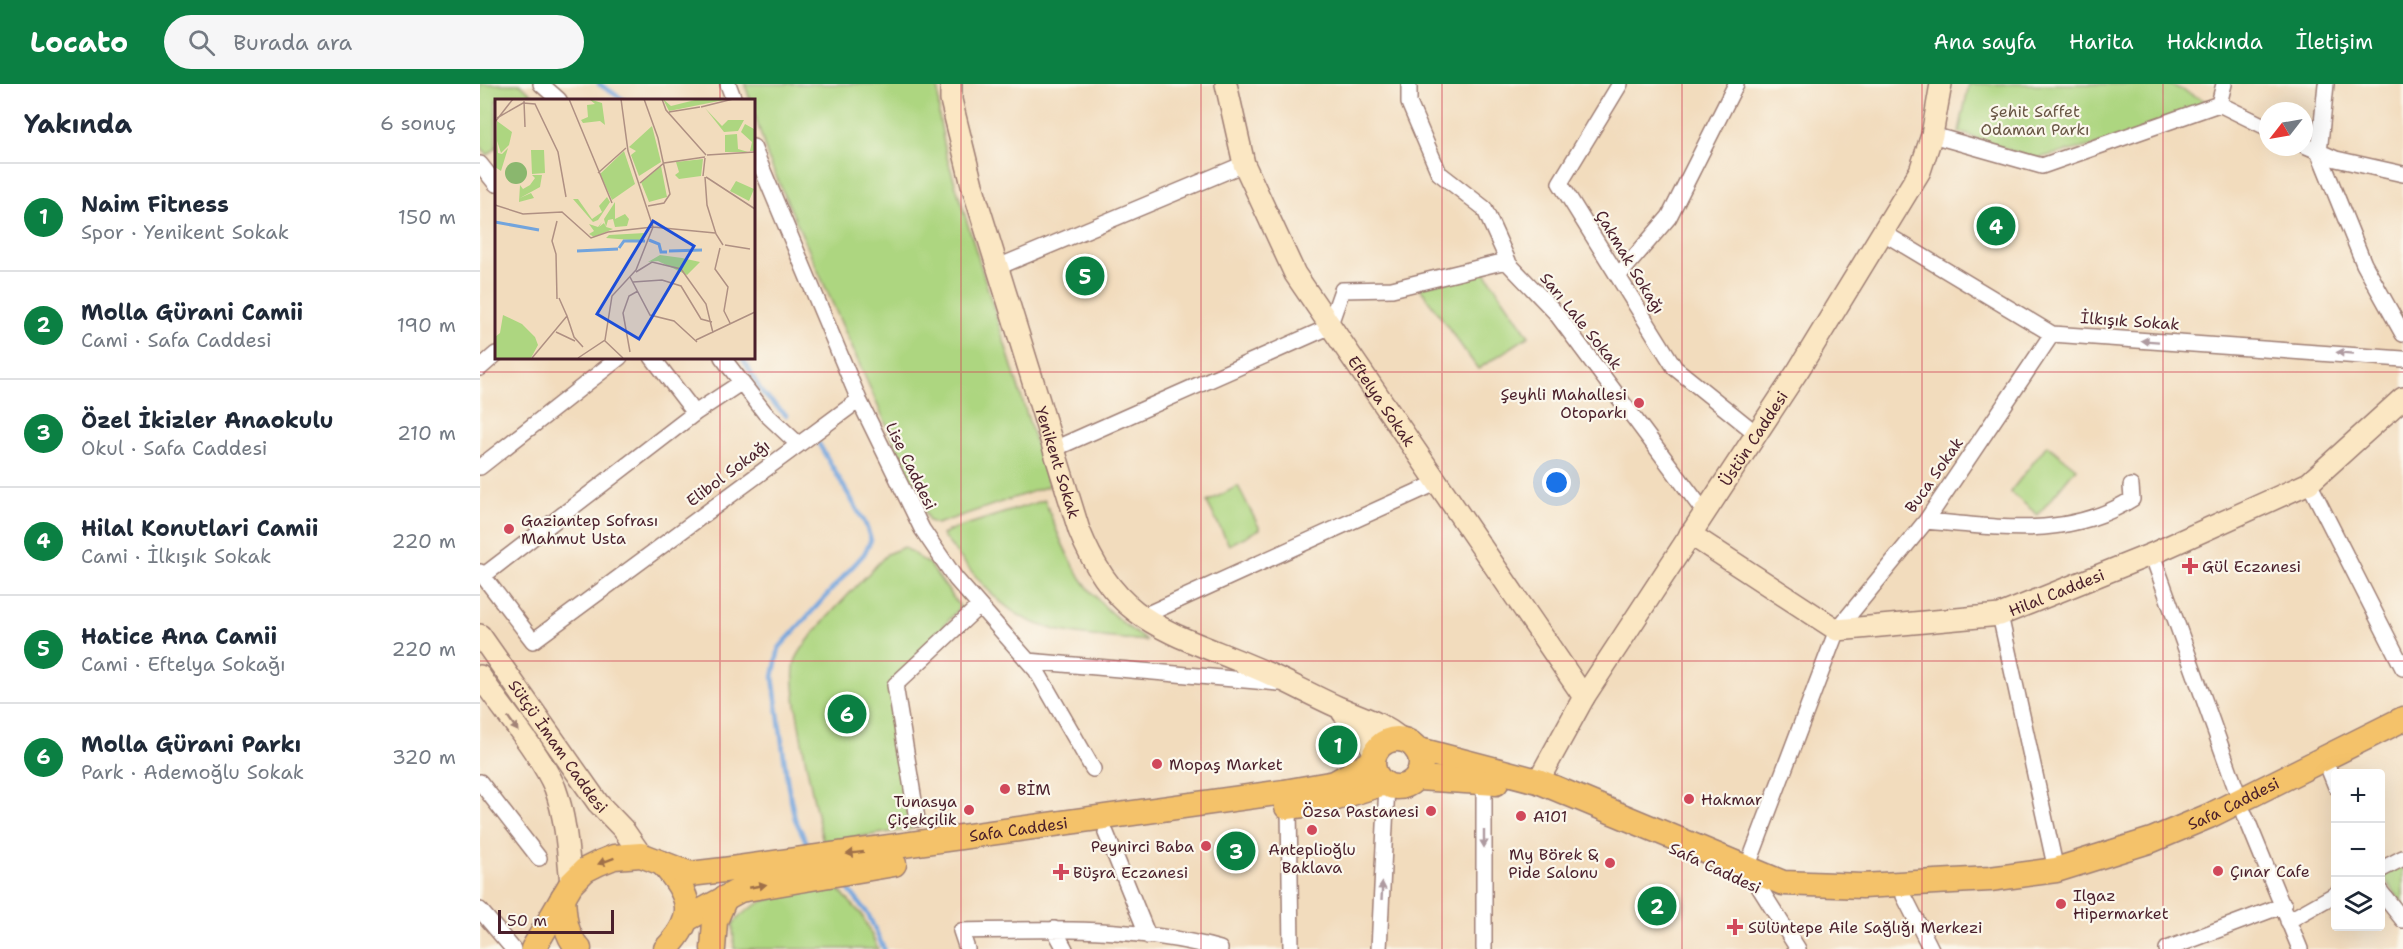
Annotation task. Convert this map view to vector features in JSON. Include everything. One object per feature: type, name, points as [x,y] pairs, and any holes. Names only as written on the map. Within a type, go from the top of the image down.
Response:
[{"type":"main road","name":"Safa Caddesi","points":[[2243,809],[2403,720]]},
{"type":"main road","name":"Safa Caddesi","points":[[2350,769],[2403,735]]},
{"type":"main road","points":[[1386,741],[1409,745],[1420,764],[1418,778],[1401,786],[1385,784],[1374,771],[1374,757],[1386,741]]},
{"type":"main road","name":"Safa Caddesi","points":[[1409,745],[1538,781],[1783,883],[1862,886],[2057,875]]},
{"type":"main road","name":"Safa Caddesi","points":[[651,859],[690,874],[960,839],[1335,783],[1374,757]]},
{"type":"main road","name":"Safa Caddesi","points":[[1418,778],[1484,781],[1536,791],[1658,842],[1758,890],[1810,900],[2000,889],[2057,875],[2152,840],[2331,781]]},
{"type":"main road","name":"Safa Caddesi","points":[[687,921],[740,890],[790,880],[1322,803],[1385,784]]},
{"type":"main road","points":[[533,949],[567,891],[585,870],[614,857],[651,859],[679,885],[686,902],[687,921],[708,949]]},
{"type":"main road","points":[[567,891],[564,920],[573,943],[579,949]]},
{"type":"main road","points":[[713,949],[715,921],[725,898]]},
{"type":"main road","points":[[666,949],[687,921]]},
{"type":"street","points":[[541,84],[558,99]]},
{"type":"street","points":[[728,84],[734,99]]},
{"type":"street","name":"Yenikent Sokak","points":[[951,84],[951,100],[972,185],[1054,449],[1090,556],[1122,602],[1141,617],[1296,685],[1336,706],[1382,724],[1409,745]]},
{"type":"street","name":"Eftelya Sokak","points":[[1226,84],[1244,164],[1295,274],[1329,327],[1584,697]]},
{"type":"street","name":"Sarı Lale Sokak","points":[[1409,84],[1409,103],[1416,125],[1439,173],[1484,208],[1508,261],[1555,312],[1705,513]]},
{"type":"street","name":"Çakmak Sokağı","points":[[1620,84],[1560,183],[1675,368],[1757,434]]},
{"type":"street","points":[[1619,276],[1669,217],[1736,84]]},
{"type":"street","name":"Üstün Caddesi","points":[[1538,781],[1584,697],[1757,434],[1920,171],[1932,135],[1941,84]]},
{"type":"street","points":[[2219,104],[2224,84]]},
{"type":"street","points":[[2326,84],[2319,153],[2364,264],[2403,334]]},
{"type":"street","points":[[1932,135],[2042,166],[2219,104],[2259,124]]},
{"type":"street","name":"Lise Caddesi","points":[[754,149],[859,399],[922,529],[956,579],[1028,661],[1054,698],[1093,769]]},
{"type":"street","points":[[2313,150],[2336,159],[2403,174]]},
{"type":"street","points":[[480,164],[495,183]]},
{"type":"street","points":[[998,267],[1244,164]]},
{"type":"street","name":"İlkışık Sokak","points":[[1882,232],[2052,334],[2403,359]]},
{"type":"street","points":[[1054,449],[1329,327],[1342,290],[1392,289],[1508,261]]},
{"type":"street","name":"Buca Sokak","points":[[1747,868],[1837,630],[1926,521],[2052,334]]},
{"type":"street","points":[[480,368],[495,355]]},
{"type":"street","points":[[480,467],[619,358]]},
{"type":"street","points":[[653,358],[695,413]]},
{"type":"street","points":[[723,358],[765,413],[797,443]]},
{"type":"street","points":[[481,574],[695,413],[742,382]]},
{"type":"street","name":"Hilal Caddesi","points":[[1837,630],[2000,615],[2152,554],[2309,483],[2403,398]]},
{"type":"street","name":"Elibol Sokağı","points":[[481,574],[533,641],[859,399]]},
{"type":"street","points":[[1141,617],[1436,483]]},
{"type":"street","points":[[2309,483],[2403,669]]},
{"type":"street","points":[[1926,521],[2035,530],[2064,526],[2094,518],[2121,506],[2132,499],[2131,486]]},
{"type":"street","points":[[1690,534],[1837,630]]},
{"type":"street","points":[[2152,554],[2243,809],[2300,949]]},
{"type":"street","points":[[917,819],[895,685],[980,606]]},
{"type":"street","points":[[2000,615],[2057,875]]},
{"type":"street","name":"Sütçü İmam Caddesi","points":[[480,635],[598,803],[651,859]]},
{"type":"street","points":[[1028,661],[1296,685]]},
{"type":"street","name":"Sütçü İmam Caddesi","points":[[480,676],[544,768],[555,789],[567,846],[567,891]]},
{"type":"street","name":"Yenikent Sokak","points":[[1336,706],[1362,732],[1374,757]]},
{"type":"street","points":[[1484,781],[1484,949]]},
{"type":"street","points":[[480,782],[539,858]]},
{"type":"street","points":[[1379,949],[1385,784]]},
{"type":"street","points":[[1289,807],[1291,949]]},
{"type":"street","points":[[1106,833],[1148,936]]},
{"type":"street","points":[[2385,867],[2403,858]]},
{"type":"street","points":[[1747,868],[1789,946]]},
{"type":"street","points":[[1904,896],[1931,949]]},
{"type":"street","points":[[2288,921],[2331,897]]},
{"type":"street","points":[[2385,897],[2403,920]]},
{"type":"street","points":[[2167,949],[2284,905]]},
{"type":"street","points":[[480,910],[513,949]]},
{"type":"street","points":[[1054,929],[1065,949]]},
{"type":"street","points":[[967,949],[961,931],[1054,929],[1148,936],[1220,949]]},
{"type":"green space","points":[[480,84],[521,84],[537,99],[495,99],[495,149],[488,155],[480,146]]},
{"type":"green space","points":[[745,84],[938,84],[939,116],[946,154],[1049,486],[937,524],[929,521],[768,158],[754,112],[754,99],[750,99]]},
{"type":"green space","name":"Şehit Saffet Odaman Parkı","points":[[1969,84],[2169,84],[2206,101],[2159,131],[2034,159],[1959,132]]},
{"type":"green space","points":[[1485,272],[1529,336],[1478,369],[1419,287]]},
{"type":"green space","points":[[2047,445],[2076,468],[2038,515],[2010,492]]},
{"type":"green space","points":[[1238,486],[1260,529],[1229,545],[1207,502]]},
{"type":"green space","points":[[1045,500],[1063,545],[1082,580],[1109,611],[1147,641],[1060,631],[1018,615],[982,584],[942,535],[950,530]]},
{"type":"green space","points":[[904,547],[930,565],[960,607],[904,672],[897,736],[912,829],[823,842],[798,722],[795,662],[810,638],[851,591],[887,554]]},
{"type":"green space","points":[[2403,861],[2403,904],[2385,879],[2385,873]]},
{"type":"green space","points":[[838,889],[862,915],[878,949],[734,949],[733,924],[755,905],[768,899],[795,893]]},
{"type":"waterway","points":[[599,84],[622,99]]},
{"type":"waterway","points":[[743,358],[763,394],[786,415]]},
{"type":"waterway","points":[[808,845],[795,819],[788,786],[773,677],[779,648],[864,554],[871,540],[865,523],[819,444]]},
{"type":"waterway","points":[[849,890],[868,914],[884,949]]},
{"type":"place","name":"Hilal Konutlari Camii","points":[[1996,226]]},
{"type":"place","name":"Hatice Ana Camii","points":[[1085,276]]},
{"type":"place","name":"Şeyhli Mahallesi Otoparkı","points":[[1639,403]]},
{"type":"place","name":"Gaziantep Sofrası Mahmut Usta","points":[[509,529]]},
{"type":"place","name":"Gül Eczanesi","points":[[2190,566]]},
{"type":"place","name":"Molla Gürani Parkı","points":[[847,714]]},
{"type":"place","name":"Naim Fitness","points":[[1338,745]]},
{"type":"place","name":"Mopaş Market","points":[[1157,764]]},
{"type":"place","name":"BİM","points":[[1005,789]]},
{"type":"place","name":"Hakmar","points":[[1689,799]]},
{"type":"place","name":"Tunasya Çiçekçilik","points":[[969,810]]},
{"type":"place","name":"Özsa Pastanesi","points":[[1431,811]]},
{"type":"place","name":"A101","points":[[1521,816]]},
{"type":"place","name":"Anteplioğlu Baklava","points":[[1312,830]]},
{"type":"place","name":"Peynirci Baba","points":[[1206,846]]},
{"type":"place","name":"Özel İkizler Anaokulu","points":[[1236,851]]},
{"type":"place","name":"My Börek & Pide Salonu","points":[[1610,863]]},
{"type":"place","name":"Çınar Cafe","points":[[2218,871]]},
{"type":"place","name":"Büşra Eczanesi","points":[[1061,872]]},
{"type":"place","name":"Ilgaz Hipermarket","points":[[2061,904]]},
{"type":"place","name":"Molla Gürani Camii","points":[[1657,906]]},
{"type":"place","name":"Sülüntepe Aile Sağlığı Merkezi","points":[[1735,927]]}]
